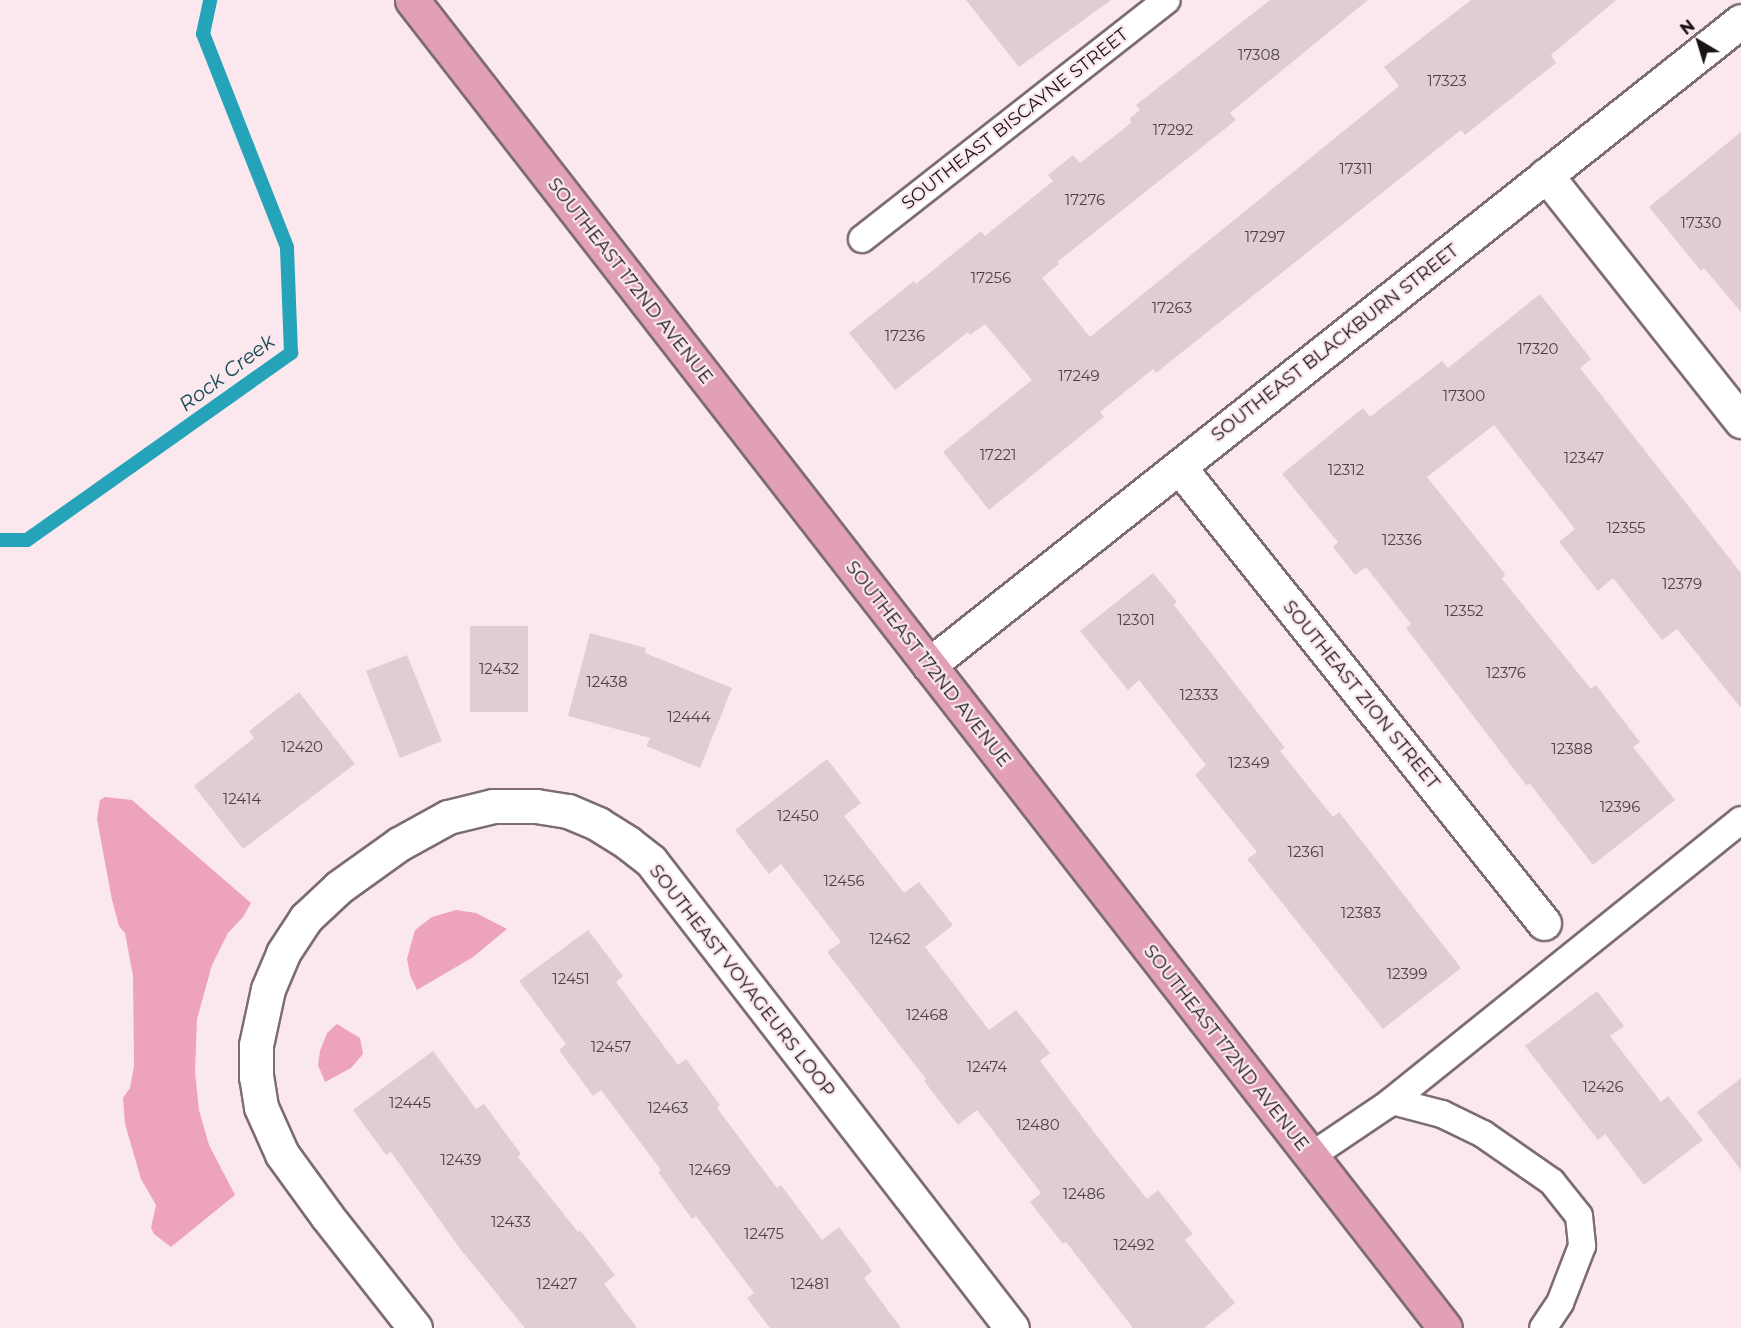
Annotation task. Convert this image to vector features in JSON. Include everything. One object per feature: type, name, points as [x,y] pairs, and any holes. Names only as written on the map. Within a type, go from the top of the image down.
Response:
[{"type":"main road","name":"SOUTHEAST 172ND AVENUE","points":[[412,0],[1445,1328]]},
{"type":"street","name":"SOUTHEAST BLACKBURN STREET","points":[[928,665],[1741,21]]},
{"type":"street","points":[[1546,175],[1741,421]]},
{"type":"street","name":"SOUTHEAST ZION STREET","points":[[1179,467],[1544,923]]},
{"type":"street","name":"SOUTHEAST VOYAGEURS LOOP","points":[[415,1328],[327,1216],[282,1154],[261,1107],[256,1077],[256,1045],[268,989],[283,953],[306,918],[339,887],[399,844],[448,818],[493,806],[536,806],[568,812],[598,824],[651,861],[1012,1328]]},
{"type":"lane","name":"SOUTHEAST BISCAYNE STREET","points":[[862,239],[1167,0]]},
{"type":"lane","points":[[1311,1156],[1392,1101],[1741,820]]},
{"type":"lane","points":[[1392,1101],[1442,1114],[1483,1134],[1552,1182],[1579,1216],[1582,1246],[1560,1303],[1543,1328]]},
{"type":"shaded area","points":[[105,797],[132,800],[251,903],[243,917],[228,933],[212,965],[197,1019],[195,1072],[199,1110],[209,1145],[235,1195],[171,1247],[154,1234],[151,1228],[156,1205],[141,1179],[125,1124],[123,1098],[130,1088],[134,1066],[133,976],[125,933],[119,926],[112,900],[97,819],[100,800]]},
{"type":"shaded area","points":[[456,910],[476,913],[507,929],[473,957],[417,990],[410,975],[407,959],[415,930],[432,917]]},
{"type":"shaded area","points":[[337,1024],[360,1038],[363,1054],[351,1068],[325,1082],[318,1065],[320,1051],[327,1033]]},
{"type":"building","points":[[966,0],[1111,0],[1019,67]]},
{"type":"building","points":[[1270,0],[1368,0],[1230,113],[1236,120],[1057,262],[1059,264],[1042,278],[1090,337],[1399,86],[1384,67],[1471,0],[1616,0],[1551,55],[1556,63],[1465,135],[1461,130],[1156,373],[1153,369],[1100,412],[1104,417],[989,510],[943,452],[1032,380],[985,324],[970,335],[968,332],[895,390],[849,333],[914,281],[916,284],[981,231],[985,236],[1053,181],[1048,175],[1073,155],[1080,163],[1131,123],[1130,118],[1140,110],[1136,105]]},
{"type":"building","points":[[1741,132],[1741,312],[1704,268],[1701,271],[1649,207]]},
{"type":"building","points":[[1540,294],[1591,359],[1580,368],[1741,573],[1741,708],[1677,629],[1662,640],[1613,578],[1598,591],[1559,542],[1575,529],[1494,425],[1427,477],[1505,574],[1502,579],[1591,689],[1596,685],[1640,742],[1633,747],[1675,800],[1593,865],[1530,784],[1526,785],[1406,628],[1411,624],[1366,567],[1355,575],[1333,547],[1338,542],[1282,474],[1363,408],[1370,417],[1442,361],[1448,368]]},
{"type":"building","points":[[1153,573],[1177,602],[1174,605],[1285,748],[1280,751],[1333,817],[1339,812],[1461,968],[1383,1029],[1247,859],[1257,852],[1195,775],[1206,765],[1139,680],[1128,690],[1080,631]]},
{"type":"building","points":[[470,626],[528,626],[528,712],[470,712]]},
{"type":"building","points":[[590,633],[646,648],[645,653],[732,688],[700,768],[646,746],[650,738],[568,716]]},
{"type":"building","points":[[407,655],[442,741],[400,758],[366,671]]},
{"type":"building","points":[[299,692],[355,764],[243,849],[194,786],[254,738],[249,731]]},
{"type":"building","points":[[827,759],[861,803],[844,816],[904,893],[919,882],[953,925],[925,947],[989,1030],[1016,1010],[1050,1053],[1040,1061],[1103,1144],[1147,1199],[1158,1190],[1193,1234],[1185,1240],[1235,1303],[1204,1328],[1133,1328],[1066,1242],[1063,1244],[1030,1202],[1041,1193],[977,1110],[958,1125],[924,1081],[926,1079],[827,952],[841,942],[781,864],[769,874],[735,830]]},
{"type":"building","points":[[588,930],[623,976],[616,982],[678,1065],[686,1059],[720,1105],[717,1108],[777,1188],[781,1185],[822,1240],[839,1227],[872,1271],[864,1278],[901,1328],[770,1328],[747,1298],[754,1293],[696,1216],[692,1219],[658,1172],[661,1170],[601,1090],[593,1096],[559,1050],[566,1044],[519,981]]},
{"type":"building","points":[[1597,991],[1624,1026],[1610,1036],[1661,1102],[1668,1096],[1703,1140],[1644,1185],[1605,1134],[1598,1140],[1525,1046]]},
{"type":"building","points":[[433,1051],[476,1109],[484,1104],[521,1154],[518,1157],[615,1275],[604,1284],[637,1328],[525,1328],[461,1250],[391,1152],[386,1155],[353,1110]]},
{"type":"building","points":[[1741,1078],[1741,1170],[1697,1112]]},
{"type":"waterway","name":"Rock Creek","points":[[0,540],[27,540],[291,353],[287,247],[203,34],[210,0]]}]
